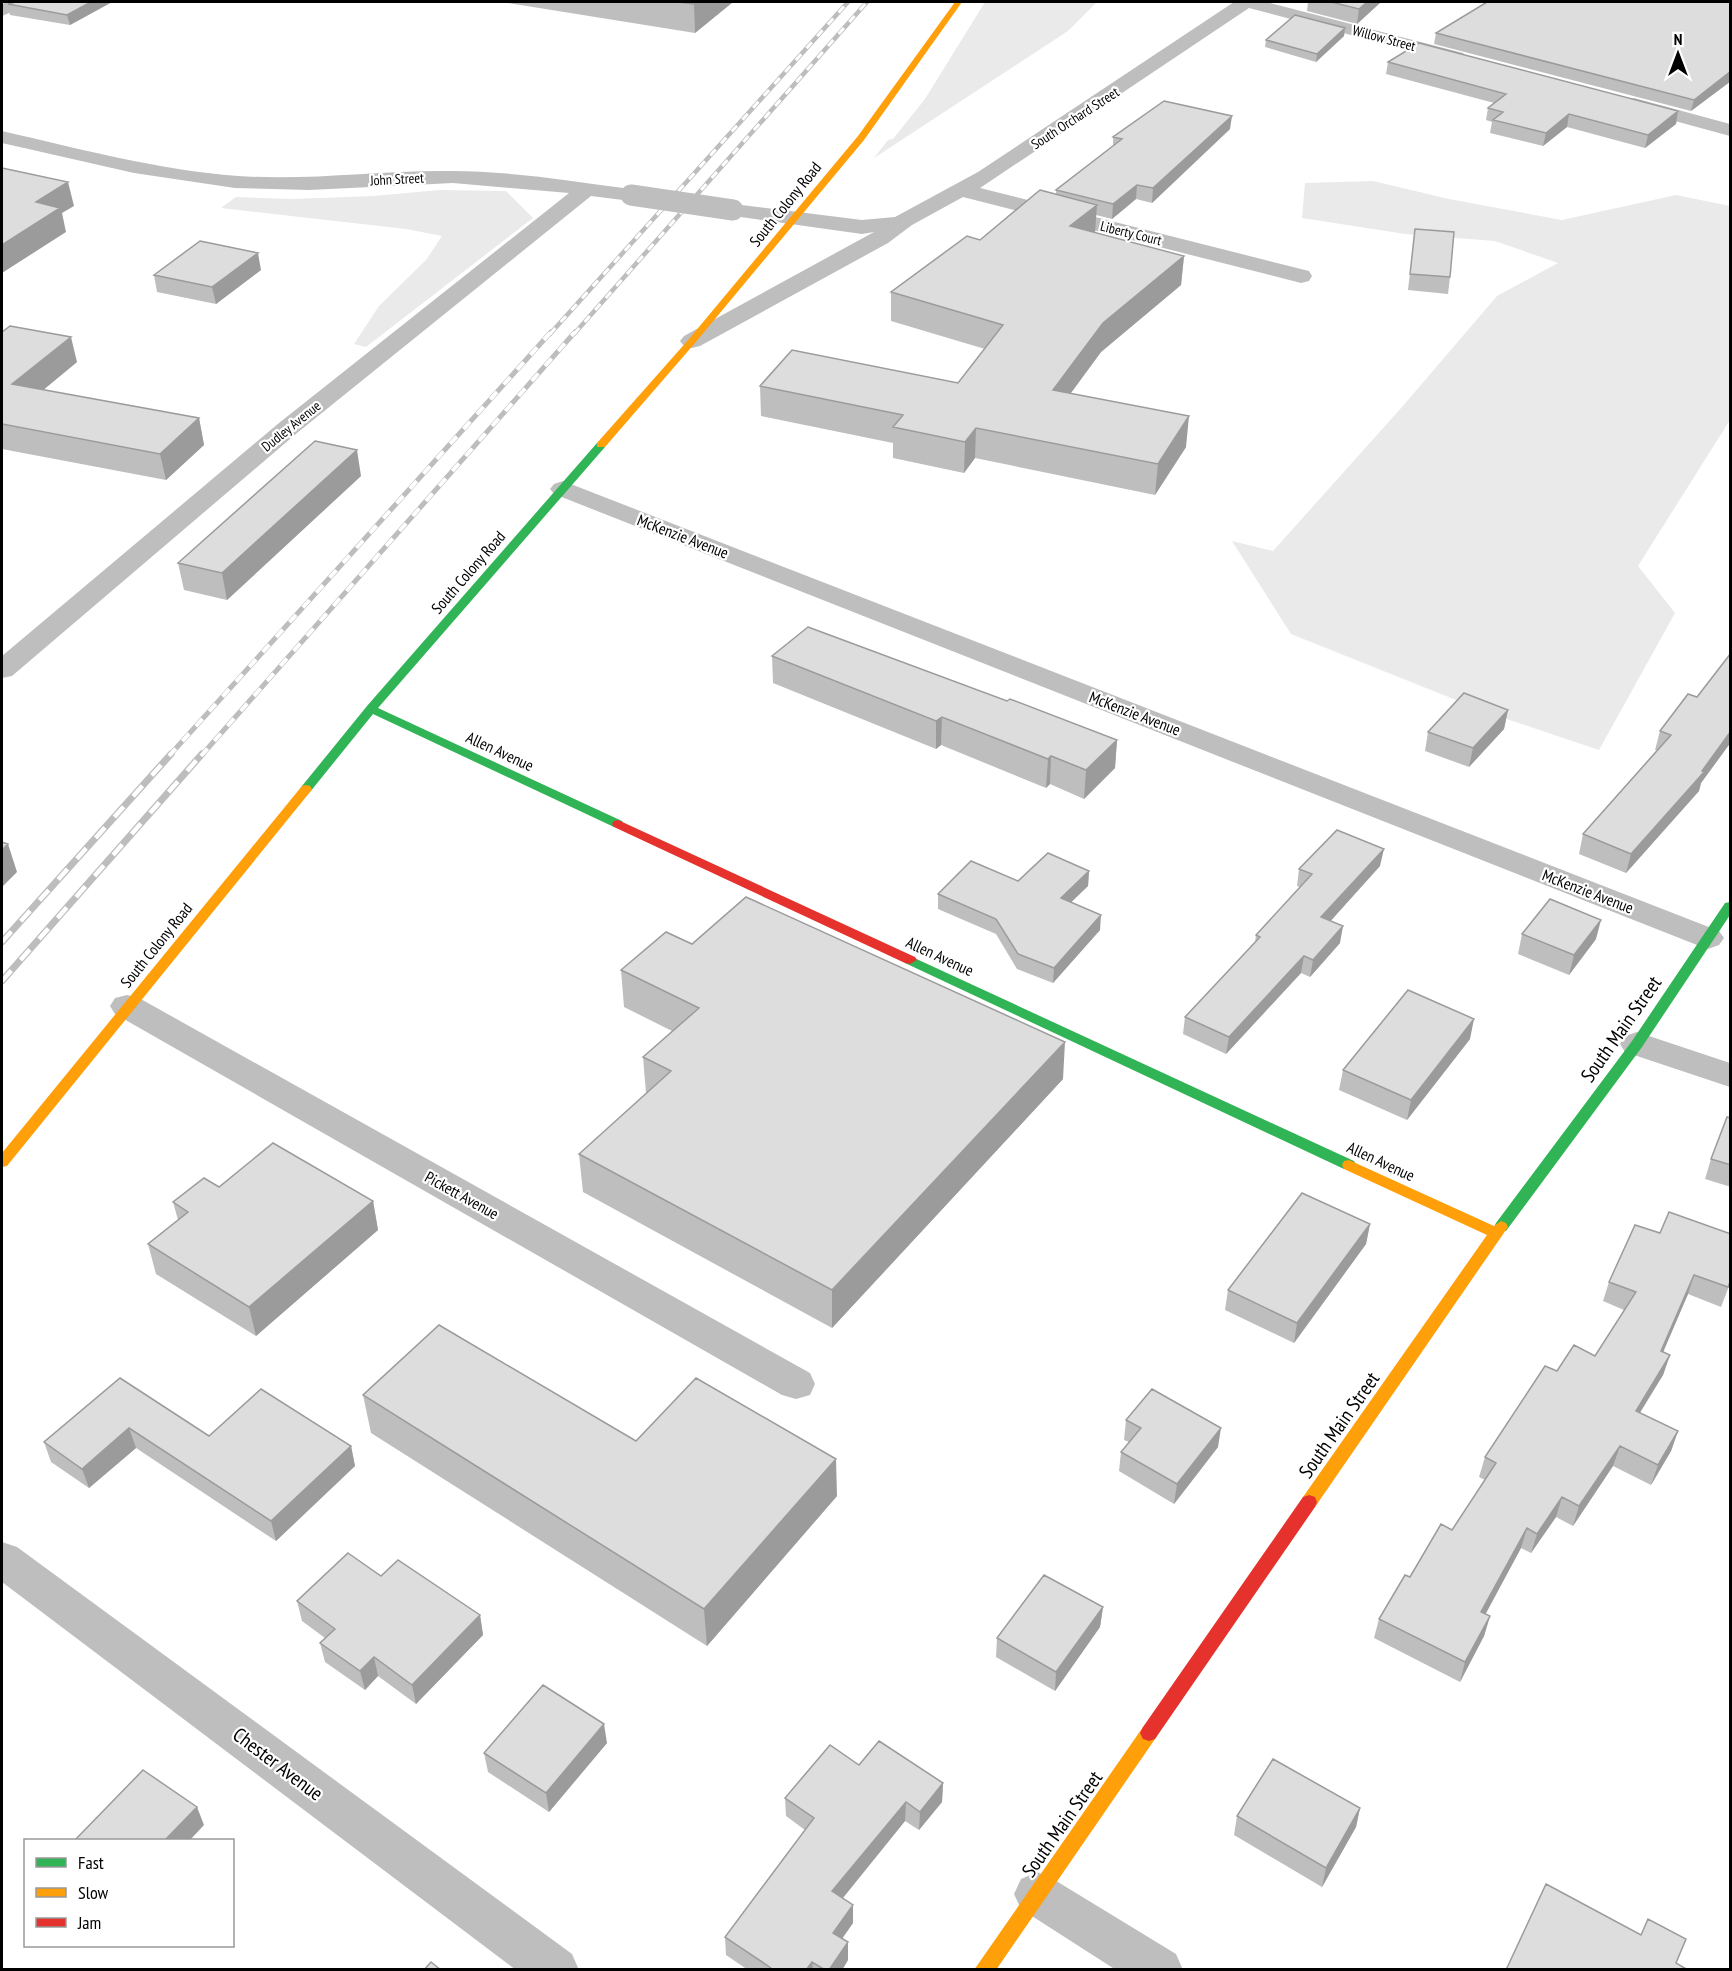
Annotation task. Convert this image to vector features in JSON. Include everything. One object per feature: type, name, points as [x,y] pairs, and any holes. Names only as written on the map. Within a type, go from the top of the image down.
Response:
[{"type":"main road","name":"South Colony Road","points":[[2,1162],[371,709],[692,341],[861,138],[958,2]]},
{"type":"main road","name":"Allen Avenue","points":[[371,709],[1496,1233]]},
{"type":"main road","name":"South Main Street","points":[[984,1970],[1496,1233],[1637,1044],[1731,906]]},
{"type":"street","points":[[2,11],[19,2]]},
{"type":"street","name":"South Orchard Street","points":[[692,341],[880,238],[897,223],[962,190],[1120,89],[1246,2]]},
{"type":"street","name":"Willow Street","points":[[1246,2],[1473,62]]},
{"type":"street","points":[[1620,101],[1728,126]]},
{"type":"street","name":"John Street","points":[[2,137],[163,171],[223,180],[270,184],[429,177],[474,178],[588,189],[795,218]]},
{"type":"street","name":"Dudley Avenue","points":[[2,670],[288,428],[588,189]]},
{"type":"street","name":"Liberty Court","points":[[962,190],[1301,276]]},
{"type":"street","name":"South Orchard Street","points":[[795,218],[862,226],[897,223]]},
{"type":"street","name":"McKenzie Avenue","points":[[563,489],[1708,938]]},
{"type":"street","name":"Pickett Avenue","points":[[127,1006],[796,1384]]},
{"type":"street","points":[[1637,1044],[1731,1075]]},
{"type":"street","name":"Chester Avenue","points":[[2,1559],[555,1970]]},
{"type":"street","points":[[1037,1894],[1158,1970]]},
{"type":"shaded area","points":[[985,2],[1097,2],[1068,31],[874,158],[888,140],[893,139],[925,99]]},
{"type":"shaded area","points":[[1373,181],[1449,199],[1562,220],[1676,195],[1730,206],[1730,420],[1638,566],[1675,613],[1599,750],[1486,712],[1291,634],[1232,541],[1273,551],[1402,407],[1497,296],[1558,263],[1495,241],[1405,234],[1302,218],[1305,183]]},
{"type":"shaded area","points":[[439,190],[506,191],[533,218],[366,347],[354,344],[379,306],[426,260],[442,236],[406,229],[221,208],[236,197],[292,199],[374,196]]},
{"type":"building","points":[[15,2],[91,2],[67,15],[8,4]]},
{"type":"building","points":[[1331,2],[1367,2],[1359,9]]},
{"type":"building","points":[[1487,2],[1731,2],[1731,71],[1694,100],[1436,33]]},
{"type":"building","points":[[1295,15],[1345,28],[1317,54],[1266,40]]},
{"type":"building","points":[[1419,43],[1678,111],[1648,135],[1569,114],[1546,133],[1493,120],[1503,112],[1488,108],[1506,94],[1388,62]]},
{"type":"building","points":[[1164,101],[1232,116],[1153,188],[1137,185],[1113,204],[1056,190],[1122,139],[1113,137]]},
{"type":"building","points":[[2,168],[68,182],[36,202],[60,208],[2,245]]},
{"type":"building","points":[[1040,190],[1097,205],[1070,226],[1184,256],[1103,323],[1053,390],[1189,416],[1158,464],[976,428],[965,442],[893,427],[903,415],[760,386],[792,350],[958,383],[1003,325],[891,292],[967,236],[980,240]]},
{"type":"building","points":[[1415,229],[1454,232],[1450,277],[1410,274]]},
{"type":"building","points":[[200,241],[258,253],[212,287],[154,275]]},
{"type":"building","points":[[10,326],[71,337],[12,384],[199,418],[160,454],[2,424],[2,332]]},
{"type":"building","points":[[315,441],[357,450],[222,573],[178,563]]},
{"type":"building","points":[[808,627],[1117,740],[1086,770],[1051,756],[1048,759],[942,717],[936,721],[772,656]]},
{"type":"building","points":[[1731,653],[1731,731],[1702,771],[1704,772],[1631,854],[1583,834],[1671,735],[1660,731],[1688,694],[1697,697]]},
{"type":"building","points":[[1464,693],[1508,710],[1473,748],[1428,732]]},
{"type":"building","points":[[1337,830],[1384,849],[1321,917],[1343,926],[1313,960],[1304,956],[1229,1037],[1185,1017],[1260,937],[1256,935],[1312,874],[1299,869]]},
{"type":"building","points":[[2,842],[8,844],[2,850]]},
{"type":"building","points":[[1048,853],[1089,871],[1061,898],[1101,915],[1054,968],[1018,954],[996,919],[938,894],[971,861],[1018,881]]},
{"type":"building","points":[[746,897],[1065,1042],[832,1290],[579,1154],[671,1071],[643,1057],[699,1008],[621,970],[666,932],[692,944]]},
{"type":"building","points":[[1550,899],[1601,920],[1574,955],[1522,934]]},
{"type":"building","points":[[1408,990],[1474,1019],[1411,1100],[1343,1070]]},
{"type":"building","points":[[1727,1117],[1731,1118],[1731,1165],[1711,1159]]},
{"type":"building","points":[[273,1143],[373,1201],[249,1307],[148,1244],[188,1212],[173,1202],[204,1178],[219,1187]]},
{"type":"building","points":[[1302,1193],[1370,1224],[1297,1323],[1228,1290]]},
{"type":"building","points":[[1669,1212],[1731,1234],[1731,1280],[1728,1287],[1694,1275],[1661,1351],[1670,1355],[1636,1411],[1678,1431],[1658,1465],[1620,1446],[1579,1506],[1562,1497],[1537,1534],[1527,1528],[1481,1612],[1490,1616],[1465,1662],[1379,1619],[1405,1575],[1410,1577],[1441,1524],[1452,1530],[1496,1463],[1485,1457],[1545,1366],[1557,1371],[1574,1345],[1595,1356],[1636,1292],[1609,1282],[1635,1225],[1660,1233]]},
{"type":"building","points":[[439,1325],[636,1441],[696,1378],[836,1459],[704,1609],[363,1395]]},
{"type":"building","points":[[120,1378],[209,1436],[261,1389],[351,1446],[271,1521],[129,1428],[82,1469],[44,1442]]},
{"type":"building","points":[[1152,1389],[1221,1428],[1177,1484],[1121,1452],[1141,1428],[1126,1420]]},
{"type":"building","points":[[348,1553],[381,1576],[398,1560],[480,1615],[412,1685],[374,1657],[360,1671],[320,1643],[335,1629],[297,1601]]},
{"type":"building","points":[[1044,1575],[1103,1607],[1056,1672],[997,1638]]},
{"type":"building","points":[[543,1685],[604,1724],[546,1793],[484,1753]]},
{"type":"building","points":[[879,1741],[943,1783],[920,1812],[906,1802],[832,1891],[853,1905],[833,1933],[848,1942],[829,1970],[812,1962],[806,1970],[774,1970],[725,1937],[814,1818],[785,1798],[830,1745],[859,1765]]},
{"type":"building","points":[[1273,1759],[1360,1808],[1326,1868],[1237,1816]]},
{"type":"building","points":[[143,1770],[197,1807],[166,1839],[76,1839]]},
{"type":"building","points":[[1546,1884],[1641,1935],[1648,1919],[1686,1939],[1676,1963],[1688,1970],[1506,1970]]},
{"type":"building","points":[[431,1962],[441,1970],[424,1970]]},
{"type":"railway","points":[[550,334],[848,2]]},
{"type":"railway","points":[[574,334],[867,2]]},
{"type":"railway","points":[[169,756],[551,332]]},
{"type":"railway","points":[[201,756],[575,332]]},
{"type":"railway","points":[[2,942],[171,754]]},
{"type":"railway","points":[[2,981],[202,754]]},
{"type":"traffic: fast","points":[[306,789],[371,709],[601,445]]},
{"type":"traffic: fast","points":[[371,709],[618,824]]},
{"type":"traffic: fast","points":[[1501,1227],[1637,1044],[1730,906]]},
{"type":"traffic: fast","points":[[910,960],[1349,1165]]},
{"type":"traffic: slow","points":[[601,445],[692,341],[861,138],[958,2]]},
{"type":"traffic: slow","points":[[2,1162],[306,789]]},
{"type":"traffic: slow","points":[[1349,1165],[1496,1233]]},
{"type":"traffic: slow","points":[[1309,1502],[1501,1227]]},
{"type":"traffic: slow","points":[[984,1970],[1149,1733]]},
{"type":"traffic: jam","points":[[618,824],[910,960]]},
{"type":"traffic: jam","points":[[1149,1733],[1309,1502]]}]
